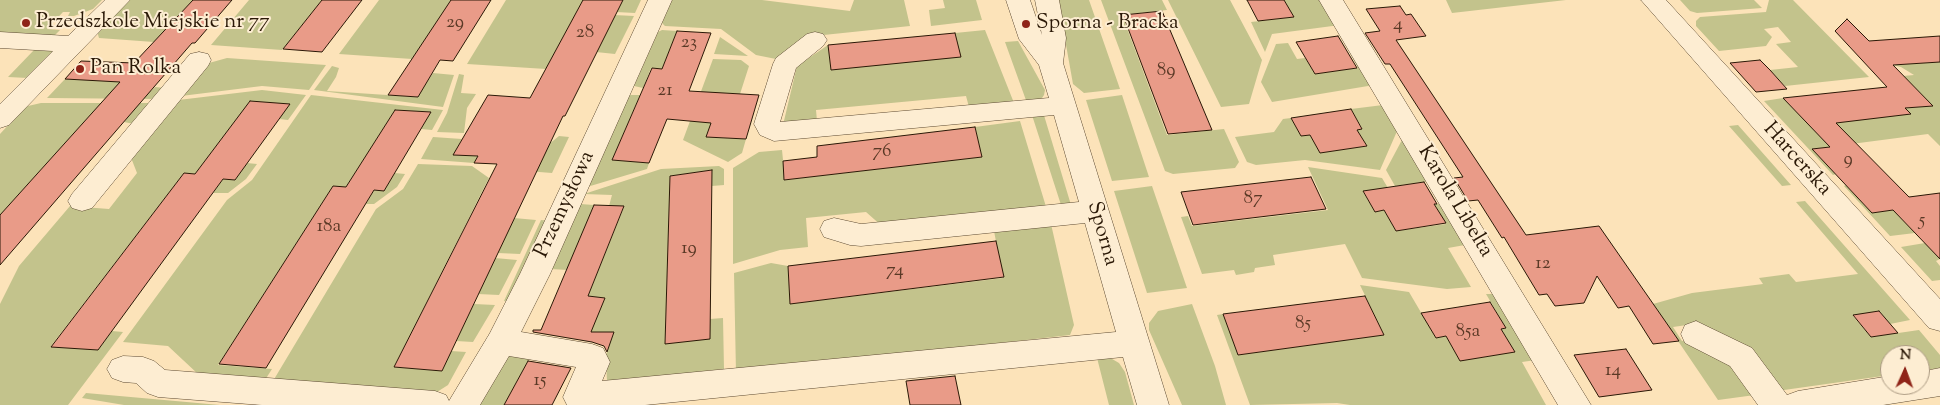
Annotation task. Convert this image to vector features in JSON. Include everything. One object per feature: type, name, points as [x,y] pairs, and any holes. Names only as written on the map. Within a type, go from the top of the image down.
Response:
[{"type":"street","points":[[0,119],[118,0]]},
{"type":"street","name":"Przemysłowa","points":[[463,405],[501,342],[660,0]]},
{"type":"street","name":"Sporna","points":[[1018,0],[1031,39],[1051,63],[1153,405]]},
{"type":"street","name":"Sporna","points":[[1047,0],[1054,38],[1051,63]]},
{"type":"street","name":"Karola Libelta","points":[[1331,0],[1575,405]]},
{"type":"street","name":"Harcerska","points":[[1652,0],[1940,319]]},
{"type":"street","points":[[0,40],[73,44]]},
{"type":"street","points":[[815,40],[785,64],[767,124],[769,129],[774,132],[1064,105]]},
{"type":"street","points":[[82,201],[199,60]]},
{"type":"street","points":[[834,229],[861,235],[1094,211]]},
{"type":"street","points":[[1696,334],[1741,357],[1776,405]]},
{"type":"street","points":[[501,342],[592,357],[594,362],[578,397],[728,384],[1134,343]]},
{"type":"street","points":[[123,369],[143,370],[158,382],[435,405]]},
{"type":"street","points":[[1798,405],[1940,382]]},
{"type":"green space","name":"Przedszkole Miejskie nr 77","points":[[0,0],[102,0],[93,9],[74,16],[68,16],[70,12],[63,12],[47,29],[60,30],[54,36],[0,33]]},
{"type":"green space","points":[[127,0],[193,0],[154,42],[99,38],[97,31]]},
{"type":"green space","points":[[249,0],[322,0],[282,50],[211,45]]},
{"type":"green space","points":[[379,0],[451,0],[412,59],[339,54]]},
{"type":"green space","points":[[506,0],[583,0],[546,69],[467,64]]},
{"type":"green space","points":[[622,0],[641,0],[635,13],[616,12]]},
{"type":"green space","points":[[672,0],[762,0],[850,11],[854,0],[904,0],[910,26],[814,36],[786,61],[756,55],[721,29],[665,26],[662,23]]},
{"type":"green space","points":[[943,0],[976,0],[982,20],[931,26],[929,10],[945,8]]},
{"type":"green space","points":[[1058,0],[1089,0],[1120,89],[1084,93],[1073,84]]},
{"type":"green space","points":[[1101,0],[1162,0],[1167,10],[1122,15],[1167,135],[1224,129],[1239,162],[1235,168],[1173,174],[1165,171]]},
{"type":"green space","points":[[1168,0],[1230,0],[1262,60],[1249,104],[1221,107]]},
{"type":"green space","points":[[1284,0],[1324,0],[1340,25],[1272,34],[1265,52],[1251,22],[1294,17]]},
{"type":"green space","points":[[1446,0],[1566,0],[1452,13]]},
{"type":"green space","points":[[1680,0],[1754,0],[1762,8],[1697,13],[1690,11]]},
{"type":"green space","points":[[1769,0],[1793,0],[1869,77],[1785,86],[1770,70],[1798,67],[1776,44],[1791,42],[1778,27],[1764,29],[1772,37],[1766,46],[1719,51],[1696,26],[1696,21],[1700,17],[1766,12]]},
{"type":"green space","points":[[614,15],[634,16],[615,54],[596,52]]},
{"type":"green space","points":[[662,30],[677,31],[662,69],[651,68],[643,88],[634,86],[658,32]]},
{"type":"green space","points":[[985,30],[1014,103],[969,107],[966,96],[816,110],[817,121],[783,125],[797,66],[828,45],[831,70],[960,56],[955,33]]},
{"type":"green space","points":[[720,37],[748,56],[714,54]]},
{"type":"green space","points":[[1018,41],[1045,90],[1040,101],[1027,103],[1005,42]]},
{"type":"green space","points":[[1288,43],[1297,59],[1305,58],[1315,74],[1358,68],[1350,53],[1353,53],[1374,85],[1272,102],[1261,82],[1276,44]]},
{"type":"green space","points":[[34,50],[54,51],[28,78],[8,77]]},
{"type":"green space","points":[[227,58],[326,65],[309,90],[262,86],[173,97],[209,63]]},
{"type":"green space","points":[[713,59],[741,60],[749,66],[740,94],[721,93],[707,137],[746,139],[742,153],[728,162],[683,140]]},
{"type":"green space","points":[[1940,62],[1940,146],[1928,134],[1813,149],[1836,174],[1833,175],[1764,101],[1783,98],[1810,125],[1910,114],[1905,108],[1933,106],[1903,76],[1914,75],[1901,67],[1892,65]]},
{"type":"green space","points":[[332,66],[339,68],[336,77],[327,91],[417,97],[433,73],[454,75],[443,107],[314,90]]},
{"type":"green space","points":[[459,74],[464,75],[461,93],[476,94],[467,108],[464,133],[437,132],[447,113]]},
{"type":"green space","points":[[65,79],[152,80],[143,90],[151,91],[155,87],[165,88],[156,99],[47,98]]},
{"type":"green space","points":[[262,90],[306,95],[288,120],[279,119],[250,102],[195,174],[184,173],[51,346],[98,350],[112,331],[123,332],[68,405],[0,405],[0,304],[19,266],[70,206],[109,209],[137,173],[128,150],[170,101]]},
{"type":"green space","points":[[311,95],[443,110],[432,130],[421,129],[431,112],[395,110],[346,187],[333,186],[218,365],[272,369],[265,380],[198,374],[168,346],[123,342],[227,200],[252,180]]},
{"type":"green space","points":[[629,95],[640,95],[612,160],[649,163],[647,169],[587,187]]},
{"type":"green space","points":[[1122,95],[1149,177],[1112,181],[1086,100]]},
{"type":"green space","points":[[41,103],[152,103],[134,124],[124,122],[135,109],[98,107],[0,215],[0,134],[23,109]]},
{"type":"green space","points":[[1383,105],[1398,129],[1380,170],[1305,160],[1256,165],[1247,162],[1235,137],[1274,132],[1283,119],[1291,118],[1301,136],[1310,135],[1320,153],[1367,146],[1357,130],[1362,128],[1351,109]]},
{"type":"green space","points":[[1031,112],[1043,112],[1071,205],[1062,208]]},
{"type":"green space","points":[[1020,121],[1047,210],[883,227],[866,212],[806,218],[808,247],[780,250],[733,264],[733,168],[759,152],[782,150],[785,180],[982,157],[975,127]]},
{"type":"green space","points":[[1738,125],[1791,185],[1782,186],[1729,126]]},
{"type":"green space","points":[[559,136],[569,137],[552,173],[501,169],[548,145]]},
{"type":"green space","points":[[433,137],[462,139],[454,155],[478,156],[474,163],[421,159]]},
{"type":"green space","points":[[1403,138],[1430,181],[1395,186],[1386,170]]},
{"type":"green space","points":[[247,163],[257,164],[246,179],[228,193],[213,193],[223,179],[235,180]]},
{"type":"green space","points":[[418,164],[472,166],[489,178],[394,367],[442,371],[451,351],[466,352],[448,385],[437,392],[273,381],[376,209],[403,189]]},
{"type":"green space","points":[[719,166],[724,169],[724,185],[712,186],[712,170],[670,176],[665,343],[710,319],[723,318],[724,369],[607,382],[606,355],[614,332],[597,332],[593,341],[582,310],[599,312],[605,298],[588,296],[624,207],[609,206],[612,195],[584,194],[661,169]]},
{"type":"green space","points":[[1308,167],[1382,178],[1388,188],[1363,192],[1375,212],[1384,210],[1396,231],[1446,224],[1434,204],[1439,204],[1465,245],[1448,248],[1471,287],[1447,289],[1362,278],[1345,244],[1273,255],[1275,265],[1255,268],[1254,272],[1236,275],[1234,270],[1202,274],[1181,217],[1188,216],[1192,226],[1328,210]]},
{"type":"green space","points":[[395,173],[405,174],[397,187],[374,204],[366,204],[374,190],[384,190]]},
{"type":"green space","points":[[1846,185],[1872,213],[1893,210],[1915,233],[1890,236],[1844,186]]},
{"type":"green space","points":[[1152,186],[1187,288],[1147,293],[1114,191]]},
{"type":"green space","points":[[1805,201],[1910,320],[1890,324],[1879,311],[1853,316],[1871,337],[1919,330],[1940,355],[1940,368],[1930,370],[1930,345],[1880,345],[1880,376],[1777,391],[1687,325],[1673,327],[1682,341],[1693,340],[1732,363],[1755,395],[1718,400],[1653,304],[1692,293],[1763,284],[1759,278],[1789,274],[1796,282],[1858,274],[1796,202]]},
{"type":"green space","points":[[580,204],[594,205],[568,270],[551,269]]},
{"type":"green space","points":[[514,218],[536,220],[520,254],[498,253]]},
{"type":"green space","points":[[541,220],[551,221],[514,302],[504,301]]},
{"type":"green space","points":[[1051,224],[1074,325],[1070,335],[736,373],[734,273],[771,263],[788,266],[790,304],[1003,278],[994,231]]},
{"type":"green space","points":[[1925,243],[1940,259],[1936,261],[1940,266],[1940,280],[1932,281],[1901,247]]},
{"type":"green space","points":[[495,258],[517,260],[499,295],[478,294]]},
{"type":"green space","points":[[1360,285],[1409,292],[1436,338],[1446,336],[1460,361],[1515,352],[1501,329],[1506,328],[1486,294],[1496,294],[1536,360],[1522,362],[1546,405],[1350,405],[1337,403],[1250,405],[1217,315],[1223,314],[1239,355],[1384,335]]},
{"type":"green space","points":[[474,304],[495,305],[473,342],[456,341]]},
{"type":"green space","points":[[1192,304],[1215,366],[1226,405],[1182,405],[1149,330],[1149,323],[1158,311]]},
{"type":"green space","points":[[510,349],[533,352],[504,405],[477,405]]},
{"type":"green space","points":[[1096,354],[1107,356],[1119,363],[1125,372],[1134,405],[1109,405]]},
{"type":"green space","points":[[86,393],[220,405],[124,405],[82,398]]},
{"type":"building","points":[[193,0],[232,0],[195,43],[192,43],[0,265],[0,215],[120,82],[65,79],[81,61],[134,63]]},
{"type":"building","points":[[322,0],[362,0],[322,52],[283,49]]},
{"type":"building","points":[[451,0],[491,0],[453,61],[440,60],[418,97],[388,95]]},
{"type":"building","points":[[583,0],[623,0],[565,116],[563,116],[442,371],[394,367],[497,164],[474,163],[478,156],[453,155],[488,95],[530,98]]},
{"type":"building","points":[[1247,0],[1284,0],[1294,17],[1258,21]]},
{"type":"building","points":[[1400,6],[1406,15],[1411,14],[1426,36],[1396,40],[1526,235],[1599,226],[1679,341],[1653,344],[1629,306],[1618,308],[1597,276],[1584,303],[1555,306],[1547,294],[1539,295],[1504,237],[1502,238],[1478,200],[1468,201],[1454,178],[1463,177],[1390,64],[1385,64],[1365,33],[1380,31],[1366,9]]},
{"type":"building","points":[[1162,11],[1212,130],[1168,134],[1123,15]]},
{"type":"building","points":[[1847,19],[1869,41],[1940,36],[1940,62],[1893,65],[1933,106],[1905,108],[1911,114],[1836,123],[1909,197],[1940,193],[1940,259],[1893,210],[1872,213],[1812,149],[1830,147],[1783,98],[1887,87],[1835,31]]},
{"type":"building","points":[[677,31],[711,33],[689,91],[759,95],[746,139],[706,137],[711,123],[667,119],[649,163],[612,160],[652,68],[662,69]]},
{"type":"building","points":[[955,33],[961,57],[831,70],[828,45]]},
{"type":"building","points":[[1338,36],[1357,68],[1315,74],[1296,42]]},
{"type":"building","points":[[1760,60],[1787,89],[1756,92],[1730,63]]},
{"type":"building","points":[[250,101],[290,104],[235,180],[223,179],[98,350],[51,347],[184,173],[195,174]]},
{"type":"building","points":[[1351,109],[1362,129],[1357,130],[1367,146],[1320,153],[1310,135],[1301,136],[1291,118]]},
{"type":"building","points":[[395,110],[431,112],[384,191],[374,190],[266,368],[219,364],[333,186],[346,187]]},
{"type":"building","points":[[975,127],[982,157],[784,180],[783,161],[817,157],[817,146]]},
{"type":"building","points":[[712,170],[710,339],[665,344],[670,176]]},
{"type":"building","points":[[1311,177],[1326,209],[1193,225],[1181,192]]},
{"type":"building","points":[[1424,182],[1437,204],[1434,204],[1446,223],[1396,231],[1384,210],[1375,212],[1363,191]]},
{"type":"building","points":[[594,205],[624,206],[588,296],[605,298],[591,332],[614,332],[607,352],[604,346],[592,342],[533,332],[533,330],[541,330]]},
{"type":"building","points":[[996,241],[1004,277],[790,304],[788,266]]},
{"type":"building","points":[[1365,296],[1384,335],[1238,355],[1223,314]]},
{"type":"building","points":[[1490,302],[1506,328],[1501,329],[1515,352],[1460,361],[1446,336],[1436,338],[1421,313]]},
{"type":"building","points":[[1879,311],[1898,333],[1871,337],[1853,315]]},
{"type":"building","points":[[1626,349],[1652,390],[1599,397],[1574,355]]},
{"type":"building","points":[[528,361],[571,368],[552,405],[504,405]]},
{"type":"building","points":[[955,376],[961,405],[910,405],[906,381]]},
{"type":"place","name":"Przedszkole Miejskie nr 77","points":[[26,23]]},
{"type":"place","name":"Sporna - Bracka","points":[[1026,24]]},
{"type":"place","name":"Pan Rolka","points":[[80,69]]}]
